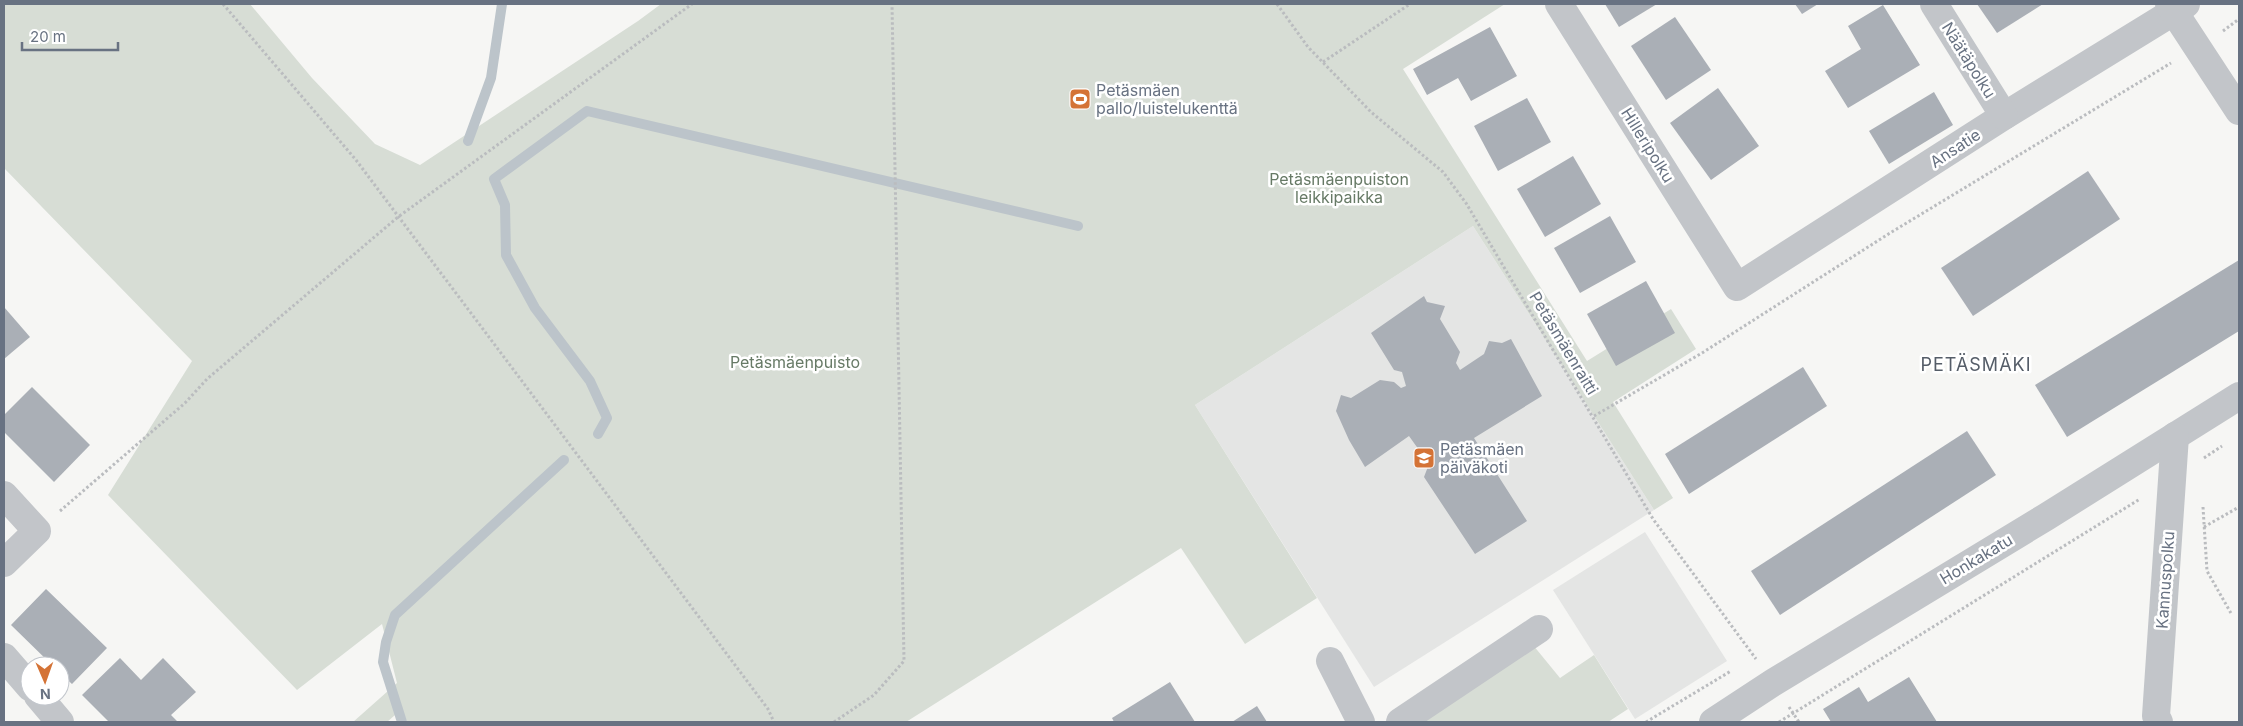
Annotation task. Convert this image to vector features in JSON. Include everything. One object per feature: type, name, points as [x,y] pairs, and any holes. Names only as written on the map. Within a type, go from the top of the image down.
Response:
[{"type":"street","name":"Hilleripolku","points":[[1559,4],[1737,287]]},
{"type":"street","name":"Näätäpolku","points":[[1934,4],[2004,116]]},
{"type":"street","name":"Ansatie","points":[[1737,287],[2176,6]]},
{"type":"street","points":[[2176,6],[2198,47],[2239,111]]},
{"type":"street","name":"Honkakatu","points":[[1713,722],[1774,682],[2239,396]]},
{"type":"street","name":"Kannuspolku","points":[[2160,722],[2156,716],[2175,436]]},
{"type":"street","points":[[4,495],[36,531],[4,563]]},
{"type":"street","points":[[1400,722],[1539,629]]},
{"type":"street","points":[[4,656],[20,675]]},
{"type":"street","points":[[1330,661],[1361,722]]},
{"type":"street","points":[[46,706],[60,722]]},
{"type":"path","points":[[223,4],[356,160],[768,709],[774,722]]},
{"type":"path","points":[[36,531],[185,403],[207,379],[398,218],[692,4]]},
{"type":"path","points":[[834,722],[874,695],[904,661],[892,4]]},
{"type":"path","name":"Petäsmäenraitti","points":[[1277,4],[1308,47],[1371,112],[1443,172],[1466,203],[1594,416],[1653,519],[1774,682],[1799,722]]},
{"type":"path","points":[[1323,62],[1410,4]]},
{"type":"path","points":[[1594,416],[1702,353],[1890,234],[2198,47],[2239,20]]},
{"type":"path","points":[[1779,722],[2172,479],[2224,444]]},
{"type":"path","points":[[2202,498],[2208,570],[2232,615]]},
{"type":"path","points":[[2204,527],[2239,507]]},
{"type":"path","points":[[1746,662],[1755,657]]},
{"type":"path","points":[[1646,722],[1738,667]]},
{"type":"shaded area","name":"Petäsmäen päiväkoti","points":[[1473,226],[1654,510],[1374,687],[1195,405]]},
{"type":"shaded area","points":[[1645,532],[1727,661],[1635,719],[1553,590]]},
{"type":"green space","name":"Petäsmäenpuisto","points":[[4,4],[250,4],[312,78],[375,144],[420,165],[661,4],[1505,4],[1403,69],[1587,361],[1671,309],[1696,349],[1613,402],[1673,498],[1654,510],[1473,226],[1195,405],[1317,598],[1245,644],[1181,548],[906,722],[407,722],[402,709],[387,722],[353,722],[397,683],[382,624],[297,690],[108,495],[192,361],[4,168]]},
{"type":"green space","points":[[1533,645],[1560,678],[1594,655],[1628,709],[1608,722],[1422,722]]},
{"type":"building","points":[[1605,4],[1657,4],[1619,27]]},
{"type":"building","points":[[1795,4],[1818,4],[1802,14]]},
{"type":"building","points":[[1977,4],[2043,4],[1997,33]]},
{"type":"building","points":[[1883,5],[1920,65],[1848,108],[1825,71],[1861,49],[1848,26]]},
{"type":"building","points":[[1675,17],[1711,70],[1666,100],[1631,46]]},
{"type":"building","points":[[1490,27],[1517,76],[1471,101],[1458,78],[1427,95],[1413,69]]},
{"type":"building","points":[[1718,88],[1759,146],[1711,180],[1670,123]]},
{"type":"building","points":[[1934,92],[1953,125],[1889,164],[1869,131]]},
{"type":"building","points":[[1527,98],[1551,142],[1498,171],[1474,126]]},
{"type":"building","points":[[1573,156],[1601,204],[1545,237],[1517,189]]},
{"type":"building","points":[[2088,171],[2120,219],[1973,316],[1941,268]]},
{"type":"building","points":[[1610,216],[1636,262],[1580,293],[1554,248]]},
{"type":"building","points":[[2239,260],[2239,331],[2067,437],[2035,385]]},
{"type":"building","points":[[1646,281],[1675,333],[1616,366],[1587,314]]},
{"type":"building","points":[[1424,296],[1427,302],[1445,306],[1440,319],[1460,352],[1456,363],[1460,370],[1484,354],[1489,341],[1502,343],[1511,339],[1542,396],[1474,438],[1527,521],[1475,554],[1424,477],[1429,464],[1409,436],[1365,467],[1349,440],[1336,411],[1341,395],[1351,398],[1380,380],[1394,382],[1401,388],[1406,386],[1402,372],[1394,370],[1371,333]]},
{"type":"building","points":[[4,307],[30,337],[4,359]]},
{"type":"building","points":[[1803,367],[1827,406],[1689,494],[1665,454]]},
{"type":"building","points":[[32,387],[90,445],[54,482],[4,432],[4,415]]},
{"type":"building","points":[[1967,431],[1996,475],[1780,615],[1751,571]]},
{"type":"building","points":[[46,589],[107,648],[72,684],[70,682],[70,656],[43,656],[11,625]]},
{"type":"building","points":[[120,658],[141,680],[163,658],[196,692],[171,715],[178,722],[109,722],[82,695]]},
{"type":"building","points":[[1909,677],[1937,722],[1831,722],[1823,709],[1859,687],[1868,702]]},
{"type":"building","points":[[1170,682],[1195,722],[1114,722],[1112,718]]},
{"type":"building","points":[[1257,706],[1267,722],[1232,722]]},
{"type":"waterway","points":[[468,141],[491,78],[502,4]]},
{"type":"waterway","points":[[598,434],[607,418],[590,381],[535,308],[506,255],[505,205],[494,179],[587,111],[1078,226]]},
{"type":"waterway","points":[[402,722],[383,662],[386,642],[395,615],[564,460]]},
{"type":"place","name":"Petäsmäen pallo/luistelukenttä","points":[[1080,99]]},
{"type":"place","name":"Petäsmäen päiväkoti","points":[[1424,458]]},
{"type":"district","name":"PETÄSMÄKI","points":[[1976,364]]},
{"type":"park label","name":"Petäsmäenpuiston leikkipaikka","points":[[1339,188]]}]
